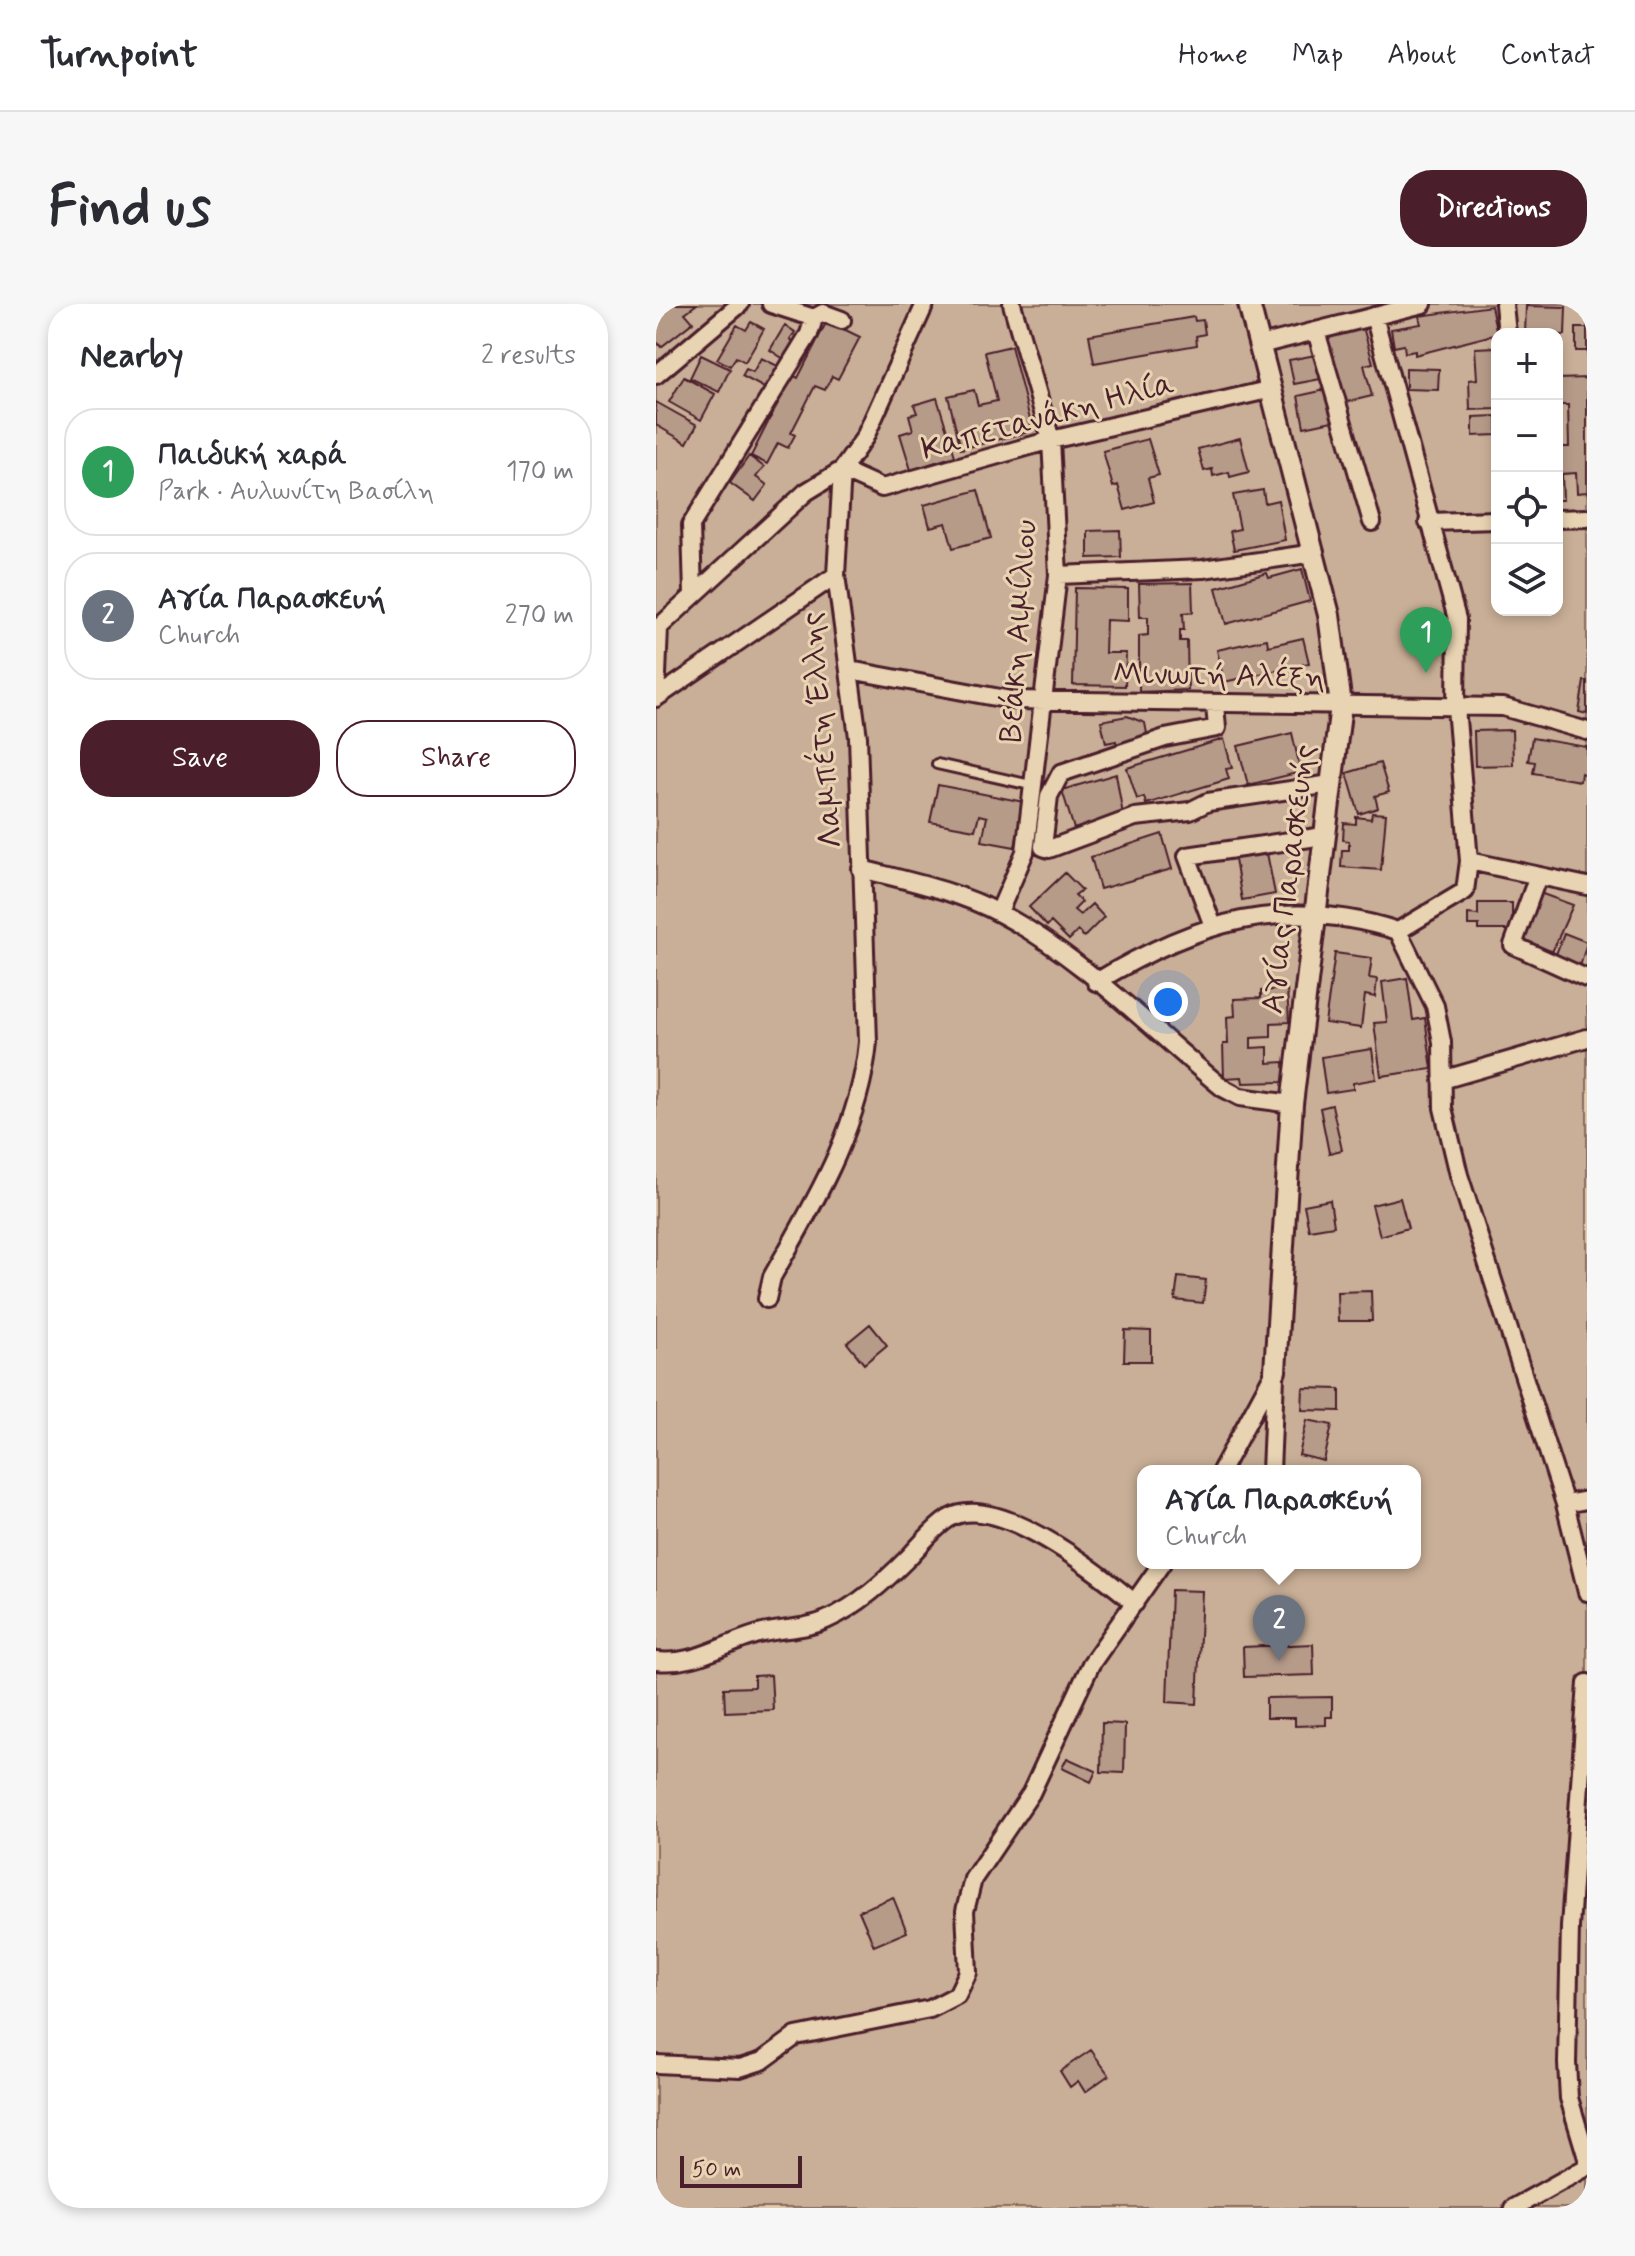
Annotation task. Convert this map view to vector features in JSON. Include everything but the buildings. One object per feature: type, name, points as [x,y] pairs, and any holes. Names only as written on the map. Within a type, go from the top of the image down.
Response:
[{"type":"street","points":[[658,368],[740,304]]},
{"type":"street","points":[[771,304],[814,318]]},
{"type":"street","points":[[656,698],[658,629],[806,492],[842,470],[865,437],[925,304]]},
{"type":"street","name":"Βεάκη Αιμίλιου","points":[[999,912],[1025,852],[1036,786],[1058,575],[1051,440],[1012,304]]},
{"type":"street","name":"Αγίας Παρασκευής","points":[[1249,304],[1315,553],[1329,615],[1341,705],[1292,1104],[1271,1465]]},
{"type":"street","points":[[1260,345],[1423,304]]},
{"type":"street","points":[[1504,304],[1506,328]]},
{"type":"street","points":[[693,595],[691,525],[809,334],[814,318],[823,313],[842,320]]},
{"type":"street","points":[[1096,982],[1131,961],[1213,926],[1258,914],[1315,916],[1398,931],[1465,891],[1469,861],[1456,707],[1457,619],[1374,316]]},
{"type":"street","points":[[1316,331],[1372,522]]},
{"type":"street","name":"Καπετανάκη Ηλία","points":[[842,470],[882,488],[1051,440],[1272,389]]},
{"type":"street","name":"Λαμπέτη Έλλης","points":[[842,470],[836,575],[861,778],[861,869],[948,892],[999,912],[1035,933],[1223,1088],[1240,1097],[1292,1104]]},
{"type":"street","points":[[1563,519],[1587,518]]},
{"type":"street","points":[[1428,522],[1491,520]]},
{"type":"street","points":[[1058,575],[1203,569],[1315,553]]},
{"type":"street","points":[[656,698],[836,575]]},
{"type":"street","name":"Μινωτή Αλέξη","points":[[850,670],[966,694],[1045,701],[1520,710],[1587,731]]},
{"type":"street","points":[[1215,705],[1217,728],[1165,738],[1061,773],[1049,796],[1043,847],[1049,849],[1135,817],[1190,811],[1208,802],[1331,784]]},
{"type":"street","points":[[1213,926],[1187,856],[1324,836]]},
{"type":"street","points":[[1469,861],[1587,886]]},
{"type":"street","points":[[767,1299],[772,1277],[851,1124],[865,1073],[868,1042],[861,869]]},
{"type":"street","points":[[1538,876],[1513,945],[1587,978]]},
{"type":"street","points":[[1398,931],[1435,1006],[1442,1042],[1443,1108],[1459,1175],[1565,1504],[1587,1592]]},
{"type":"street","points":[[1442,1080],[1587,1038]]},
{"type":"street","points":[[1224,1465],[1275,1371]]},
{"type":"street","points":[[1565,1504],[1587,1500]]},
{"type":"street","points":[[656,1661],[701,1659],[756,1635],[825,1620],[871,1592],[950,1517],[974,1513],[991,1514],[1024,1528],[1101,1576],[1135,1603]]},
{"type":"street","points":[[656,2064],[740,2068],[762,2061],[796,2036],[930,2009],[957,1995],[968,1972],[965,1911],[973,1879],[1031,1793],[1091,1664],[1158,1569]]},
{"type":"street","points":[[1587,1683],[1570,1927],[1567,2063],[1569,2098],[1587,2158]]},
{"type":"street","points":[[1513,2208],[1587,2167]]},
{"type":"lane","points":[[937,764],[1036,786]]},
{"type":"shaded area","points":[[656,304],[1587,304],[1587,2208],[656,2208]]},
{"type":"place","name":"Παιδική χαρά","points":[[1426,673]]},
{"type":"place","name":"Αγία Παρασκευή","points":[[1279,1661]]}]
